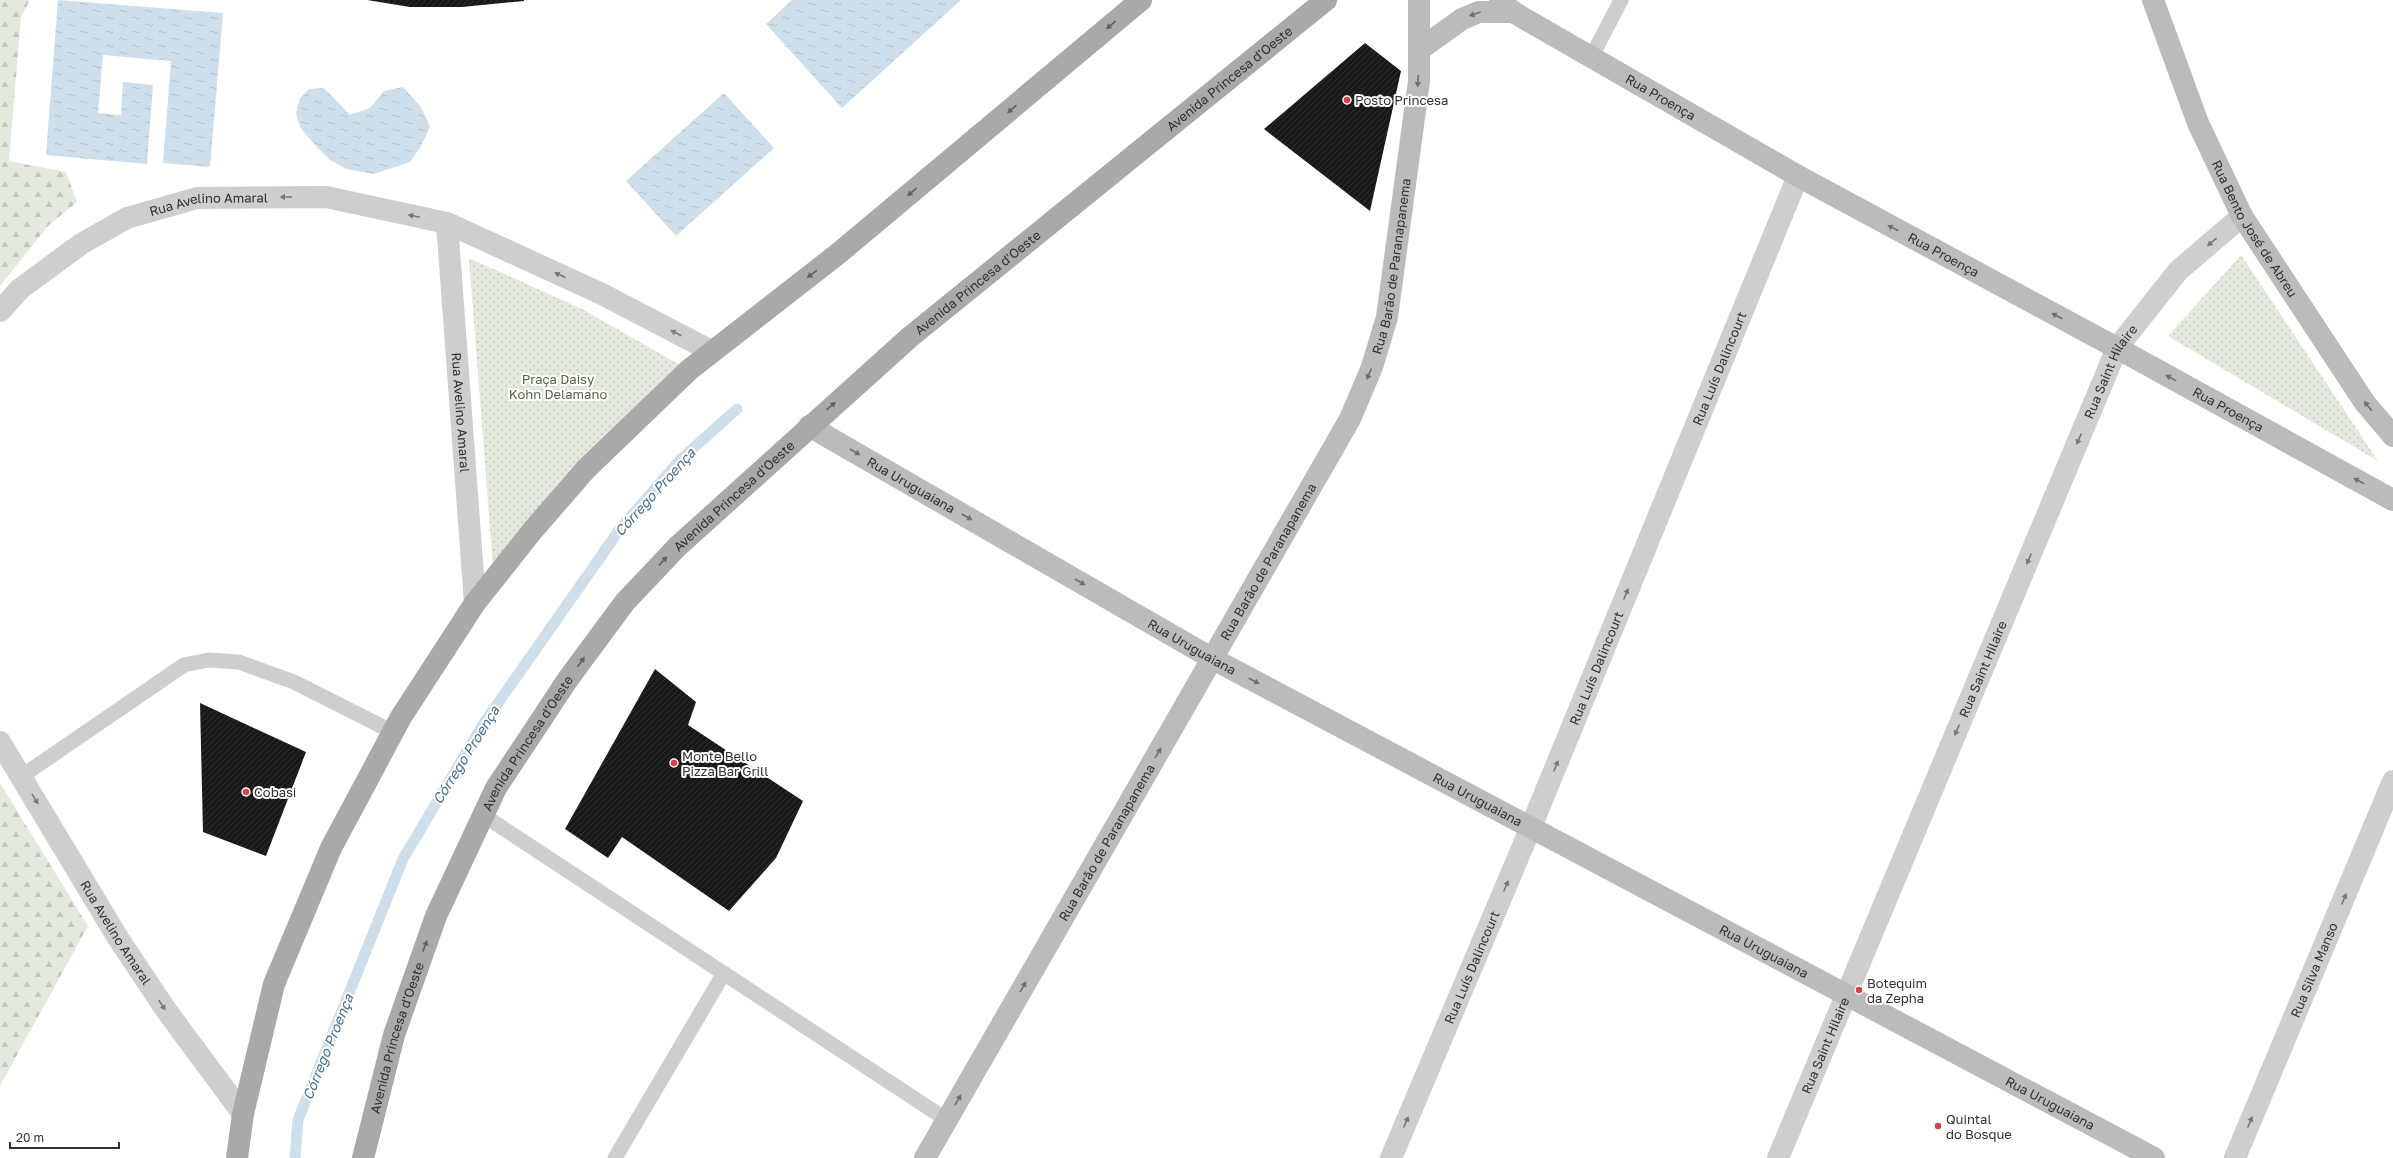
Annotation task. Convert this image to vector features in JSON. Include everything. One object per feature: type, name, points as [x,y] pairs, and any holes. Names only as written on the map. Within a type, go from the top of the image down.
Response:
[{"type":"main road","points":[[237,1158],[243,1114],[274,984],[331,848],[393,732],[475,602],[533,530],[586,469],[689,370],[711,351],[840,253],[1141,0]]},
{"type":"main road","name":"Avenida Princesa d'Oeste","points":[[363,1158],[394,1035],[436,916],[483,815],[496,788],[568,679],[625,602],[677,547],[809,426],[910,337],[1326,0]]},
{"type":"main road","name":"Rua Barão de Paranapanema","points":[[925,1158],[1350,419],[1372,367],[1387,316],[1419,81],[1419,0]]},
{"type":"main road","name":"Rua Bento José de Abreu","points":[[2153,0],[2198,123],[2242,216],[2365,403],[2393,436]]},
{"type":"main road","points":[[1419,50],[1462,19],[1479,12],[1507,6]]},
{"type":"main road","name":"Rua Proença","points":[[1507,6],[1591,58],[1798,176],[2393,500]]},
{"type":"main road","name":"Rua Uruguaiana","points":[[809,426],[1213,659],[2154,1158]]},
{"type":"street","name":"Rua Luís Dalincourt","points":[[1391,1158],[1530,827],[1798,176]]},
{"type":"street","name":"Rua Avelino Amaral","points":[[0,311],[20,289],[81,244],[127,218],[197,198],[326,197],[447,223],[602,294],[711,351]]},
{"type":"street","name":"Rua Saint Hilaire","points":[[1778,1158],[2116,348],[2178,271],[2242,216]]},
{"type":"street","name":"Rua Avelino Amaral","points":[[447,223],[475,602]]},
{"type":"street","name":"Rua Avelino Amaral","points":[[0,742],[22,776],[122,944],[166,1010],[243,1114]]},
{"type":"street","name":"Rua Silva Manso","points":[[2235,1158],[2393,781]]},
{"type":"lane","points":[[1591,58],[1621,0]]},
{"type":"lane","points":[[22,776],[184,666],[208,660],[239,662],[294,682],[393,732]]},
{"type":"lane","points":[[483,815],[947,1120]]},
{"type":"lane","points":[[615,1158],[724,973]]},
{"type":"green space","points":[[0,0],[30,0],[21,17],[9,161],[66,172],[77,202],[48,226],[0,286]]},
{"type":"green space","points":[[2241,255],[2378,461],[2168,336]]},
{"type":"green space","name":"Praça Daisy Kohn Delamano","points":[[469,258],[582,309],[689,370],[494,580]]},
{"type":"green space","points":[[0,783],[88,926],[0,1086]]},
{"type":"water","points":[[58,0],[223,13],[210,167],[163,163],[171,61],[103,55],[98,113],[121,115],[123,82],[153,85],[147,164],[46,155]]},
{"type":"water","points":[[792,0],[961,0],[842,108],[766,24]]},
{"type":"water","points":[[403,87],[421,107],[430,127],[420,148],[410,162],[374,174],[346,169],[330,160],[300,127],[296,113],[300,98],[309,89],[324,88],[350,115],[370,108],[384,91]]},
{"type":"water","points":[[724,93],[774,148],[676,236],[626,181]]},
{"type":"building","points":[[367,0],[524,1],[462,7],[410,7]]},
{"type":"building","name":"Posto Princesa","points":[[1365,43],[1401,71],[1370,211],[1264,129]]},
{"type":"building","name":"Monte Bello Pizza Bar Grill","points":[[655,669],[696,702],[688,725],[803,801],[776,858],[729,911],[622,837],[608,858],[565,829]]},
{"type":"building","name":"Cobasi","points":[[200,703],[306,752],[266,856],[203,832]]},
{"type":"waterway","name":"Córrego Proença","points":[[295,1158],[298,1120],[403,859],[482,726],[620,529],[680,460],[737,409]]},
{"type":"place","name":"Posto Princesa","points":[[1347,100]]},
{"type":"place","name":"Monte Bello Pizza Bar Grill","points":[[674,763]]},
{"type":"place","name":"Cobasi","points":[[246,792]]},
{"type":"place","name":"Botequim da Zepha","points":[[1859,990]]},
{"type":"place","name":"Quintal do Bosque","points":[[1938,1126]]}]
